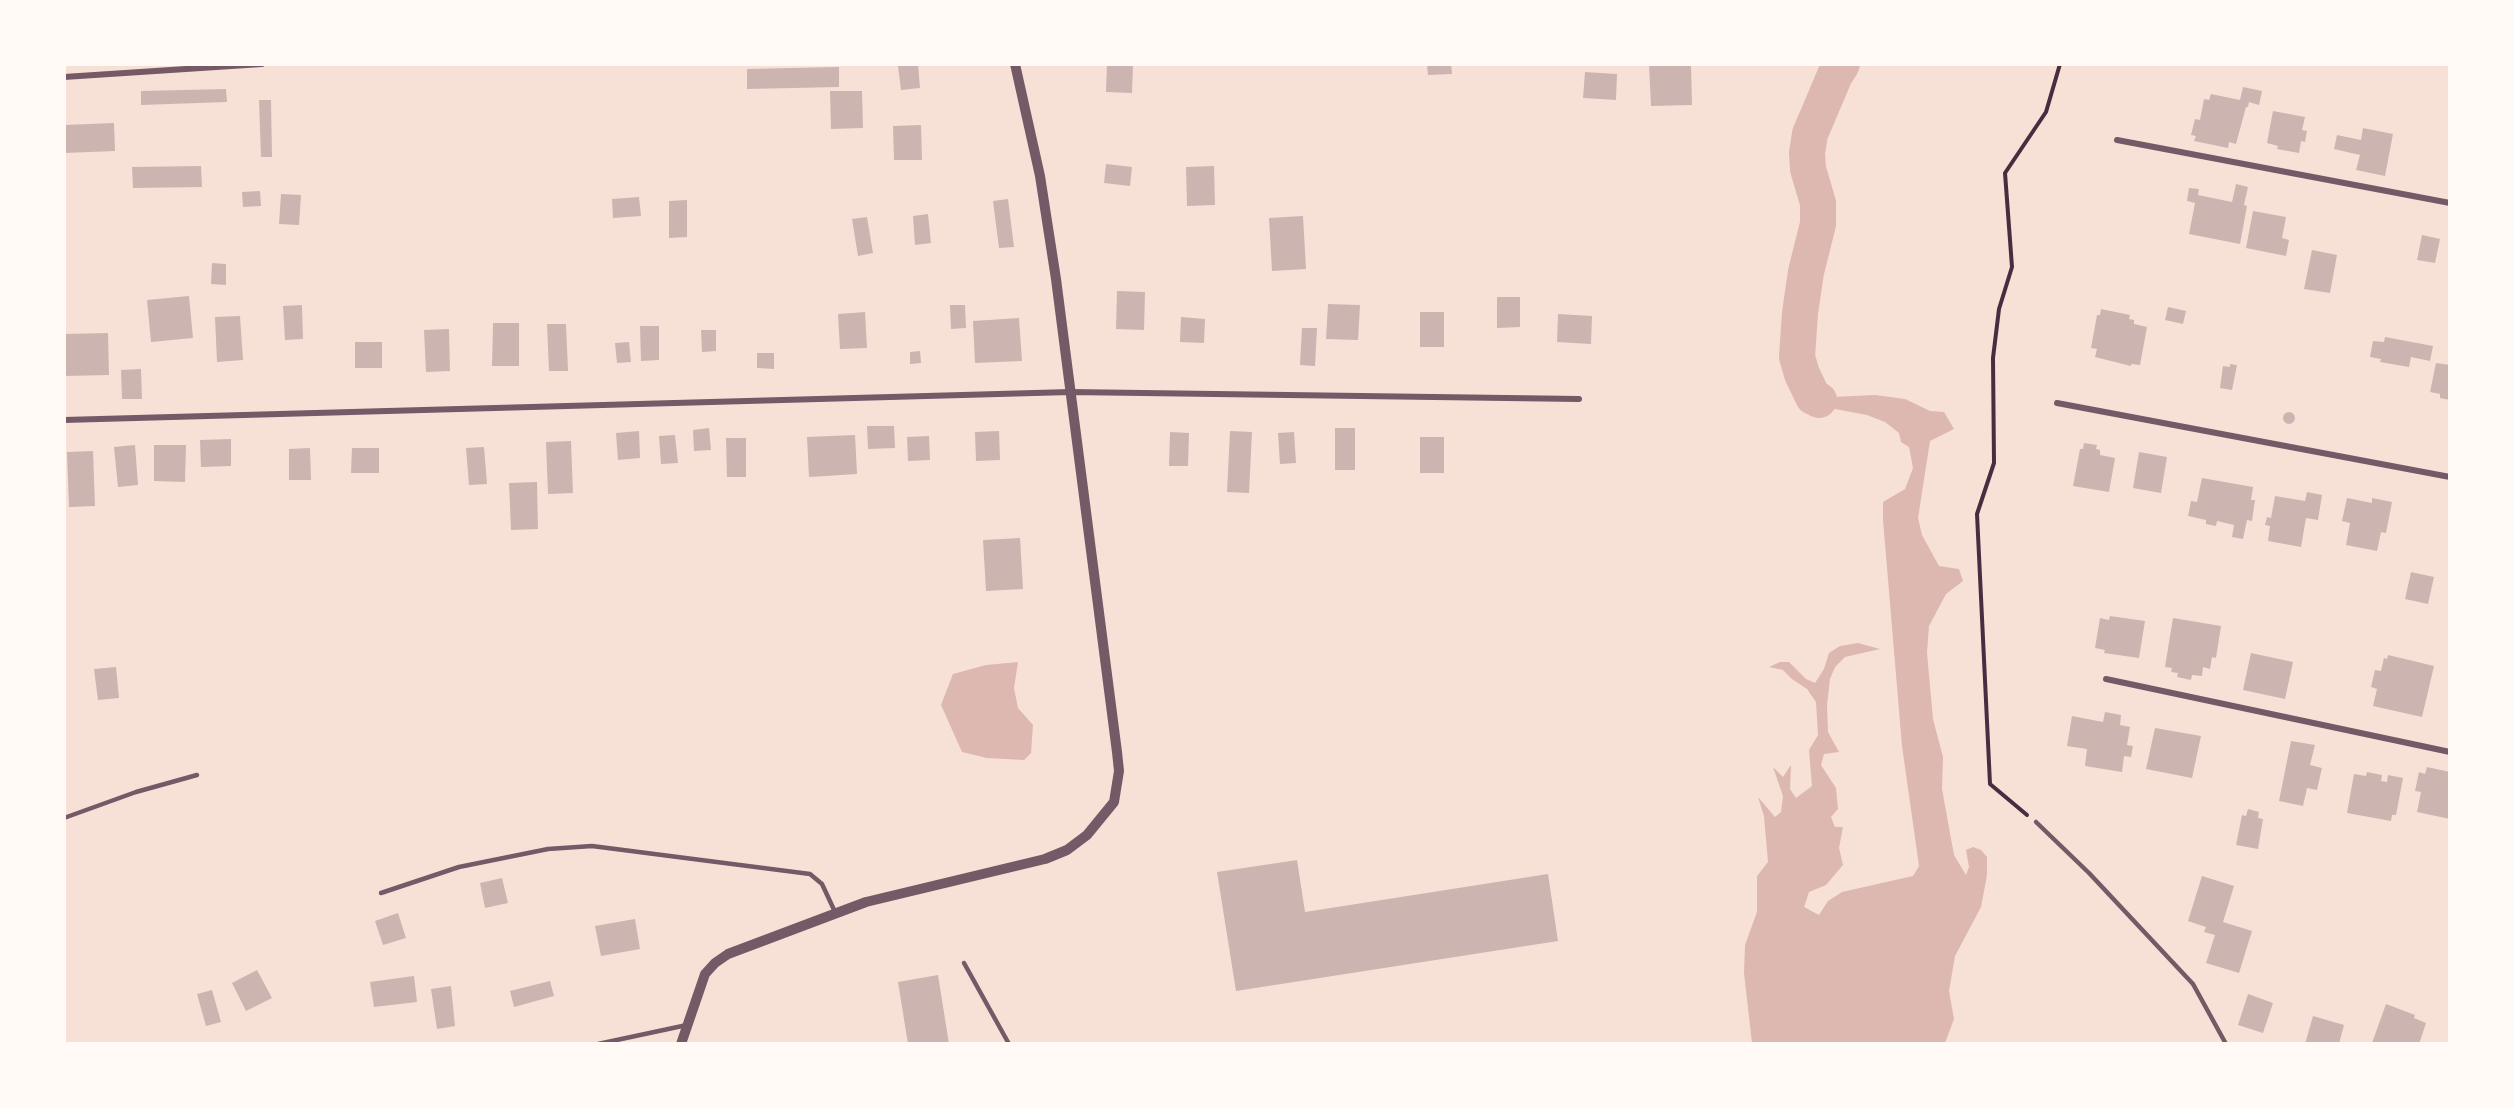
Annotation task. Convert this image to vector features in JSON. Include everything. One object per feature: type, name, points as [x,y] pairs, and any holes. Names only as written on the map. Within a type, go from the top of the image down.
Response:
[{"type":"street","points":[[64,77],[262,64]]},
{"type":"street","points":[[681,1044],[705,974],[728,954],[877,900],[1045,859],[1067,850],[1087,835],[1114,802],[1119,771],[1070,392],[1040,176],[1015,64]]},
{"type":"street","points":[[2117,140],[2450,203]]},
{"type":"street","points":[[64,420],[1070,392],[1579,399]]},
{"type":"street","points":[[2057,403],[2450,477]]},
{"type":"street","points":[[2106,679],[2450,752]]},
{"type":"lane","points":[[64,818],[136,792],[197,775]]},
{"type":"lane","points":[[2036,822],[2089,873],[2193,984],[2226,1044]]},
{"type":"lane","points":[[381,893],[459,867],[548,849],[592,846],[810,874],[822,884],[836,914]]},
{"type":"lane","points":[[964,963],[1009,1044]]},
{"type":"lane","points":[[598,1044],[687,1025]]},
{"type":"path","points":[[2036,822],[1989,784],[1977,514],[1994,463],[1993,358],[1999,309],[2012,267],[2005,173],[2046,112],[2060,64]]},
{"type":"shaded area","points":[[1797,357],[1820,391],[1833,397],[1875,395],[1905,399],[1930,411],[1944,412],[1954,429],[1930,441],[1918,518],[1922,535],[1939,566],[1959,569],[1963,581],[1946,594],[1929,626],[1927,653],[1933,719],[1943,757],[1942,789],[1954,855],[1966,875],[1969,867],[1966,850],[1973,847],[1981,850],[1987,857],[1987,875],[1981,907],[1955,956],[1949,991],[1954,1019],[1945,1043],[1752,1043],[1744,973],[1745,945],[1757,912],[1757,876],[1768,862],[1764,816],[1758,797],[1775,817],[1781,812],[1783,796],[1773,767],[1783,777],[1791,765],[1790,789],[1796,798],[1812,786],[1809,750],[1818,735],[1816,702],[1807,689],[1783,670],[1769,667],[1780,662],[1789,662],[1806,679],[1815,683],[1824,669],[1829,653],[1840,646],[1858,643],[1880,649],[1845,657],[1835,667],[1830,679],[1827,705],[1828,732],[1839,752],[1824,754],[1821,765],[1836,788],[1838,809],[1831,817],[1835,827],[1843,827],[1839,848],[1843,865],[1826,885],[1809,892],[1804,907],[1819,915],[1828,901],[1842,892],[1913,876],[1919,866],[1902,746],[1883,520],[1883,502],[1905,489],[1913,468],[1909,447],[1901,442],[1899,433],[1885,422],[1867,415],[1824,407],[1816,411],[1808,405],[1798,386]]},
{"type":"shaded area","points":[[1018,662],[1014,688],[1018,708],[1033,725],[1031,753],[1024,760],[987,758],[962,752],[941,705],[953,674],[986,665]]},
{"type":"building","points":[[918,64],[920,88],[901,90],[898,66]]},
{"type":"building","points":[[1107,64],[1133,64],[1132,93],[1106,92]]},
{"type":"building","points":[[1427,64],[1451,64],[1452,74],[1428,75]]},
{"type":"building","points":[[1649,64],[1691,64],[1692,105],[1651,106]]},
{"type":"building","points":[[839,67],[839,87],[747,89],[747,69]]},
{"type":"building","points":[[1585,72],[1617,74],[1616,100],[1583,98]]},
{"type":"building","points":[[2243,87],[2262,91],[2259,105],[2249,102],[2246,107],[2236,144],[2229,142],[2228,148],[2194,141],[2196,136],[2191,135],[2195,119],[2200,120],[2204,99],[2209,100],[2211,94],[2240,100]]},
{"type":"building","points":[[226,89],[227,102],[141,105],[141,91]]},
{"type":"building","points":[[830,91],[862,91],[863,128],[831,129]]},
{"type":"building","points":[[259,100],[271,100],[272,157],[261,157]]},
{"type":"building","points":[[2273,111],[2305,117],[2302,130],[2307,131],[2305,142],[2301,141],[2299,153],[2277,149],[2278,146],[2267,143]]},
{"type":"building","points":[[114,123],[115,151],[64,153],[64,125]]},
{"type":"building","points":[[921,125],[922,160],[894,160],[893,126]]},
{"type":"building","points":[[2363,128],[2393,134],[2385,176],[2356,170],[2360,155],[2334,149],[2337,135],[2361,140]]},
{"type":"building","points":[[1106,164],[1132,167],[1130,186],[1104,183]]},
{"type":"building","points":[[201,166],[202,187],[133,188],[132,167]]},
{"type":"building","points":[[1214,166],[1215,205],[1187,206],[1186,167]]},
{"type":"building","points":[[2236,184],[2248,187],[2240,244],[2189,234],[2195,203],[2187,201],[2189,188],[2199,189],[2198,195],[2232,202]]},
{"type":"building","points":[[260,191],[261,206],[243,207],[242,192]]},
{"type":"building","points":[[281,194],[301,195],[299,225],[279,224]]},
{"type":"building","points":[[639,197],[641,216],[613,218],[612,199]]},
{"type":"building","points":[[1008,199],[1014,247],[999,248],[993,201]]},
{"type":"building","points":[[687,200],[687,237],[669,238],[669,201]]},
{"type":"building","points":[[2253,211],[2286,217],[2282,238],[2289,240],[2286,256],[2246,248]]},
{"type":"building","points":[[928,214],[931,243],[915,245],[913,216]]},
{"type":"building","points":[[1303,216],[1306,269],[1272,271],[1269,218]]},
{"type":"building","points":[[867,217],[873,253],[858,256],[852,219]]},
{"type":"building","points":[[2422,235],[2440,239],[2435,263],[2417,260]]},
{"type":"building","points":[[2312,250],[2337,255],[2330,293],[2304,289]]},
{"type":"building","points":[[212,263],[226,264],[226,285],[211,284]]},
{"type":"building","points":[[1117,291],[1145,292],[1144,330],[1116,329]]},
{"type":"building","points":[[189,296],[193,338],[151,342],[147,300]]},
{"type":"building","points":[[1497,297],[1520,297],[1520,327],[1497,328]]},
{"type":"building","points":[[1328,304],[1360,305],[1358,340],[1326,339]]},
{"type":"building","points":[[302,305],[303,339],[285,340],[283,306]]},
{"type":"building","points":[[950,305],[965,305],[966,328],[951,329]]},
{"type":"building","points":[[2168,307],[2186,311],[2183,324],[2165,320]]},
{"type":"building","points":[[2101,309],[2130,315],[2129,319],[2134,320],[2134,324],[2147,327],[2140,365],[2131,364],[2131,366],[2095,357],[2097,349],[2091,348],[2097,315],[2100,315]]},
{"type":"building","points":[[865,312],[867,348],[840,349],[838,314]]},
{"type":"building","points":[[1420,312],[1444,312],[1444,347],[1420,347]]},
{"type":"building","points":[[1558,314],[1592,316],[1591,344],[1557,342]]},
{"type":"building","points":[[240,316],[243,360],[217,362],[215,317]]},
{"type":"building","points":[[1181,317],[1205,319],[1204,343],[1180,342]]},
{"type":"building","points":[[1019,318],[1022,361],[975,363],[973,321]]},
{"type":"building","points":[[493,323],[519,323],[519,366],[492,366]]},
{"type":"building","points":[[547,324],[566,324],[568,371],[549,371]]},
{"type":"building","points":[[640,326],[659,326],[659,360],[641,361]]},
{"type":"building","points":[[1302,328],[1317,328],[1315,366],[1300,365]]},
{"type":"building","points":[[449,329],[450,371],[426,372],[424,330]]},
{"type":"building","points":[[701,330],[716,330],[716,351],[702,352]]},
{"type":"building","points":[[108,333],[109,375],[64,376],[64,334]]},
{"type":"building","points":[[2385,337],[2433,346],[2430,361],[2411,357],[2409,367],[2380,362],[2381,359],[2370,357],[2373,341],[2384,342]]},
{"type":"building","points":[[355,342],[382,342],[382,368],[355,368]]},
{"type":"building","points":[[629,342],[631,362],[617,363],[615,343]]},
{"type":"building","points":[[920,351],[921,363],[910,364],[910,352]]},
{"type":"building","points":[[757,353],[774,353],[774,369],[757,368]]},
{"type":"building","points":[[2436,363],[2450,365],[2450,400],[2440,398],[2440,394],[2430,392]]},
{"type":"building","points":[[2230,364],[2237,365],[2232,390],[2220,388],[2223,366],[2230,367]]},
{"type":"building","points":[[141,369],[142,399],[122,399],[121,370]]},
{"type":"building","points":[[2289,412],[2295,418],[2289,424],[2283,418]]},
{"type":"building","points":[[867,426],[894,426],[895,448],[868,449]]},
{"type":"building","points":[[709,428],[711,450],[694,451],[693,430]]},
{"type":"building","points":[[1335,428],[1355,428],[1355,470],[1335,470]]},
{"type":"building","points":[[639,431],[640,458],[618,460],[616,433]]},
{"type":"building","points":[[999,431],[1000,460],[976,461],[975,432]]},
{"type":"building","points":[[1230,431],[1252,432],[1249,493],[1227,492]]},
{"type":"building","points":[[1170,432],[1189,433],[1188,466],[1169,466]]},
{"type":"building","points":[[1294,432],[1296,463],[1280,464],[1278,433]]},
{"type":"building","points":[[675,435],[678,463],[661,464],[659,436]]},
{"type":"building","points":[[855,435],[857,474],[809,477],[807,437]]},
{"type":"building","points":[[929,436],[930,460],[908,461],[907,437]]},
{"type":"building","points":[[1420,437],[1444,437],[1444,473],[1420,473]]},
{"type":"building","points":[[726,438],[746,438],[746,477],[727,477]]},
{"type":"building","points":[[231,439],[231,466],[201,467],[200,440]]},
{"type":"building","points":[[571,441],[573,493],[548,494],[546,442]]},
{"type":"building","points":[[2084,443],[2097,445],[2096,449],[2100,450],[2100,455],[2115,458],[2109,492],[2073,486],[2080,449],[2083,449]]},
{"type":"building","points":[[135,445],[138,485],[118,487],[114,447]]},
{"type":"building","points":[[154,445],[186,445],[185,482],[154,481]]},
{"type":"building","points":[[484,447],[487,484],[469,485],[466,448]]},
{"type":"building","points":[[310,448],[311,480],[289,480],[289,449]]},
{"type":"building","points":[[352,448],[379,448],[379,473],[351,473]]},
{"type":"building","points":[[93,451],[95,506],[69,507],[67,452]]},
{"type":"building","points":[[2139,452],[2167,457],[2161,493],[2133,488]]},
{"type":"building","points":[[2202,478],[2253,487],[2251,500],[2255,500],[2252,521],[2247,520],[2243,539],[2232,537],[2234,525],[2217,521],[2216,526],[2206,524],[2206,520],[2188,516],[2191,501],[2197,502]]},
{"type":"building","points":[[537,482],[538,529],[511,530],[509,483]]},
{"type":"building","points":[[2307,492],[2322,495],[2318,520],[2306,518],[2301,547],[2268,541],[2270,526],[2265,525],[2267,517],[2271,518],[2275,496],[2305,501]]},
{"type":"building","points":[[2347,498],[2372,503],[2372,498],[2392,502],[2386,533],[2381,532],[2377,551],[2346,545],[2350,523],[2342,521]]},
{"type":"building","points":[[1020,538],[1023,589],[986,591],[983,540]]},
{"type":"building","points":[[2411,572],[2434,577],[2428,604],[2405,599]]},
{"type":"building","points":[[2110,616],[2145,621],[2139,658],[2104,653],[2105,650],[2095,648],[2100,618],[2109,620]]},
{"type":"building","points":[[2173,618],[2221,626],[2216,658],[2212,657],[2210,669],[2203,667],[2202,676],[2192,675],[2191,680],[2177,677],[2178,673],[2171,672],[2172,668],[2165,667]]},
{"type":"building","points":[[2251,653],[2293,662],[2285,699],[2243,690]]},
{"type":"building","points":[[2388,655],[2434,666],[2422,717],[2373,706],[2377,689],[2371,687],[2375,670],[2381,671],[2384,658],[2387,659]]},
{"type":"building","points":[[116,667],[119,698],[98,700],[94,669]]},
{"type":"building","points":[[2105,712],[2121,715],[2120,725],[2130,727],[2127,745],[2133,746],[2131,757],[2124,756],[2122,772],[2085,766],[2087,749],[2067,746],[2072,716],[2103,722]]},
{"type":"building","points":[[2155,728],[2201,736],[2192,778],[2146,769]]},
{"type":"building","points":[[2291,741],[2315,745],[2310,765],[2322,768],[2317,790],[2307,788],[2303,806],[2279,801]]},
{"type":"building","points":[[2427,767],[2450,772],[2450,819],[2417,812],[2421,792],[2415,791],[2419,772],[2425,774]]},
{"type":"building","points":[[2367,772],[2382,775],[2381,781],[2387,782],[2388,775],[2403,778],[2396,815],[2392,815],[2391,821],[2347,813],[2354,774],[2366,776]]},
{"type":"building","points":[[2248,809],[2259,812],[2258,818],[2263,819],[2258,849],[2236,845],[2242,815],[2246,816]]},
{"type":"building","points":[[1297,860],[1305,912],[1548,874],[1558,941],[1236,991],[1217,872]]},
{"type":"building","points":[[2202,876],[2234,886],[2223,922],[2252,931],[2239,973],[2206,963],[2215,935],[2204,932],[2206,927],[2188,921]]},
{"type":"building","points":[[502,878],[508,903],[485,908],[480,883]]},
{"type":"building","points":[[398,913],[406,938],[383,945],[375,921]]},
{"type":"building","points":[[635,919],[640,949],[601,956],[595,926]]},
{"type":"building","points":[[257,970],[272,998],[246,1011],[232,983]]},
{"type":"building","points":[[938,975],[949,1044],[908,1044],[898,982]]},
{"type":"building","points":[[414,976],[417,1002],[374,1007],[370,982]]},
{"type":"building","points":[[550,981],[554,996],[514,1007],[510,991]]},
{"type":"building","points":[[451,986],[455,1026],[437,1029],[431,989]]},
{"type":"building","points":[[212,990],[221,1022],[206,1026],[197,994]]},
{"type":"building","points":[[2248,994],[2273,1003],[2263,1033],[2238,1025]]},
{"type":"building","points":[[2386,1004],[2415,1015],[2414,1018],[2426,1023],[2419,1044],[2372,1043]]},
{"type":"building","points":[[2313,1016],[2344,1025],[2339,1044],[2305,1044]]},
{"type":"waterway","points":[[1819,400],[1813,397],[1797,357],[1806,272],[1818,224],[1818,203],[1808,169],[1807,153],[1810,134],[1842,64]]}]
